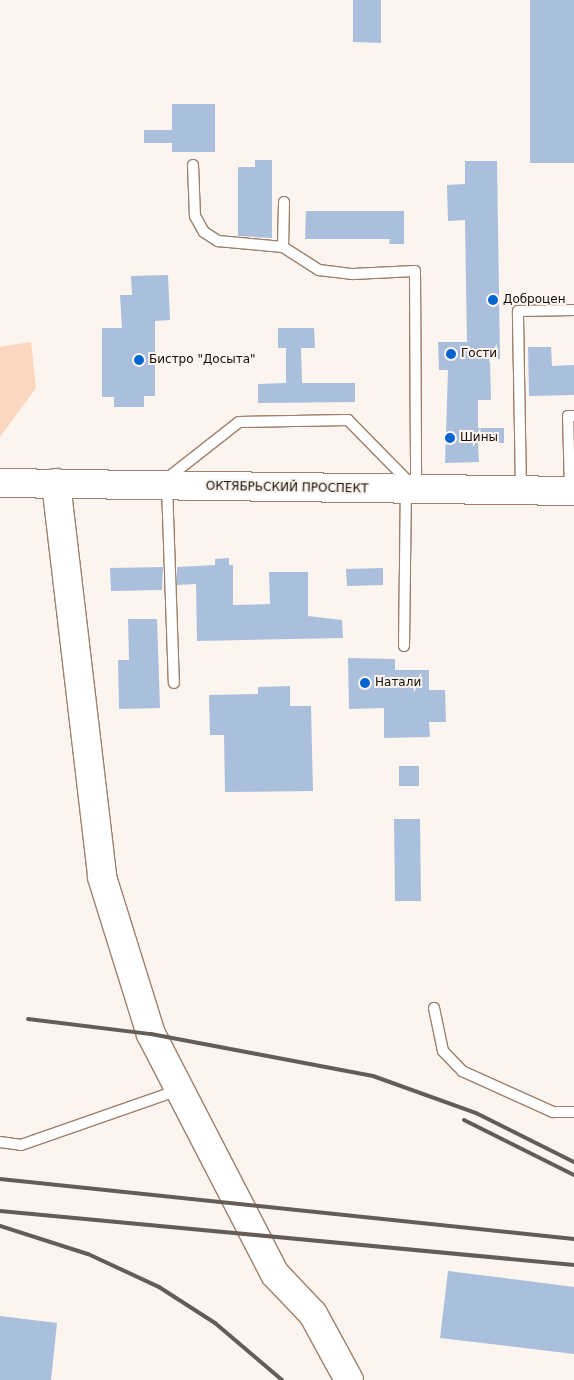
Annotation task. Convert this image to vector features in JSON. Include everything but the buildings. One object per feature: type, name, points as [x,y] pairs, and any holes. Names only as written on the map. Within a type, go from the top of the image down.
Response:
[{"type":"street","name":"ОКТЯБРЬСКИЙ ПРОСПЕКТ","points":[[0,483],[572,491]]},
{"type":"street","points":[[56,483],[102,877],[151,1034],[275,1274],[313,1314],[349,1380]]},
{"type":"lane","points":[[193,165],[195,216],[204,232],[218,241],[283,247],[319,270],[353,274],[416,271],[411,490],[404,646]]},
{"type":"lane","points":[[283,247],[284,202]]},
{"type":"lane","points":[[521,490],[518,311],[574,310]]},
{"type":"lane","points":[[572,491],[568,416],[574,416]]},
{"type":"lane","points":[[174,682],[163,485],[240,422],[348,420],[411,490]]},
{"type":"lane","points":[[434,1008],[443,1050],[462,1071],[553,1112],[574,1112]]},
{"type":"lane","points":[[0,1142],[21,1145],[180,1089]]},
{"type":"shaded area","points":[[31,342],[36,388],[0,437],[0,347]]},
{"type":"railway","points":[[28,1019],[151,1034],[373,1076],[476,1113],[574,1162]]},
{"type":"railway","points":[[464,1120],[574,1175]]},
{"type":"railway","points":[[0,1179],[574,1239]]},
{"type":"railway","points":[[0,1211],[574,1265]]},
{"type":"railway","points":[[0,1226],[88,1254],[159,1287],[215,1323],[282,1380]]},
{"type":"place","name":"Доброцен","points":[[493,300]]},
{"type":"place","name":"Гости","points":[[451,354]]},
{"type":"place","name":"Бистро \"Досыта\"","points":[[139,360]]},
{"type":"place","name":"Шины","points":[[450,438]]},
{"type":"place","name":"Натали","points":[[365,683]]}]
